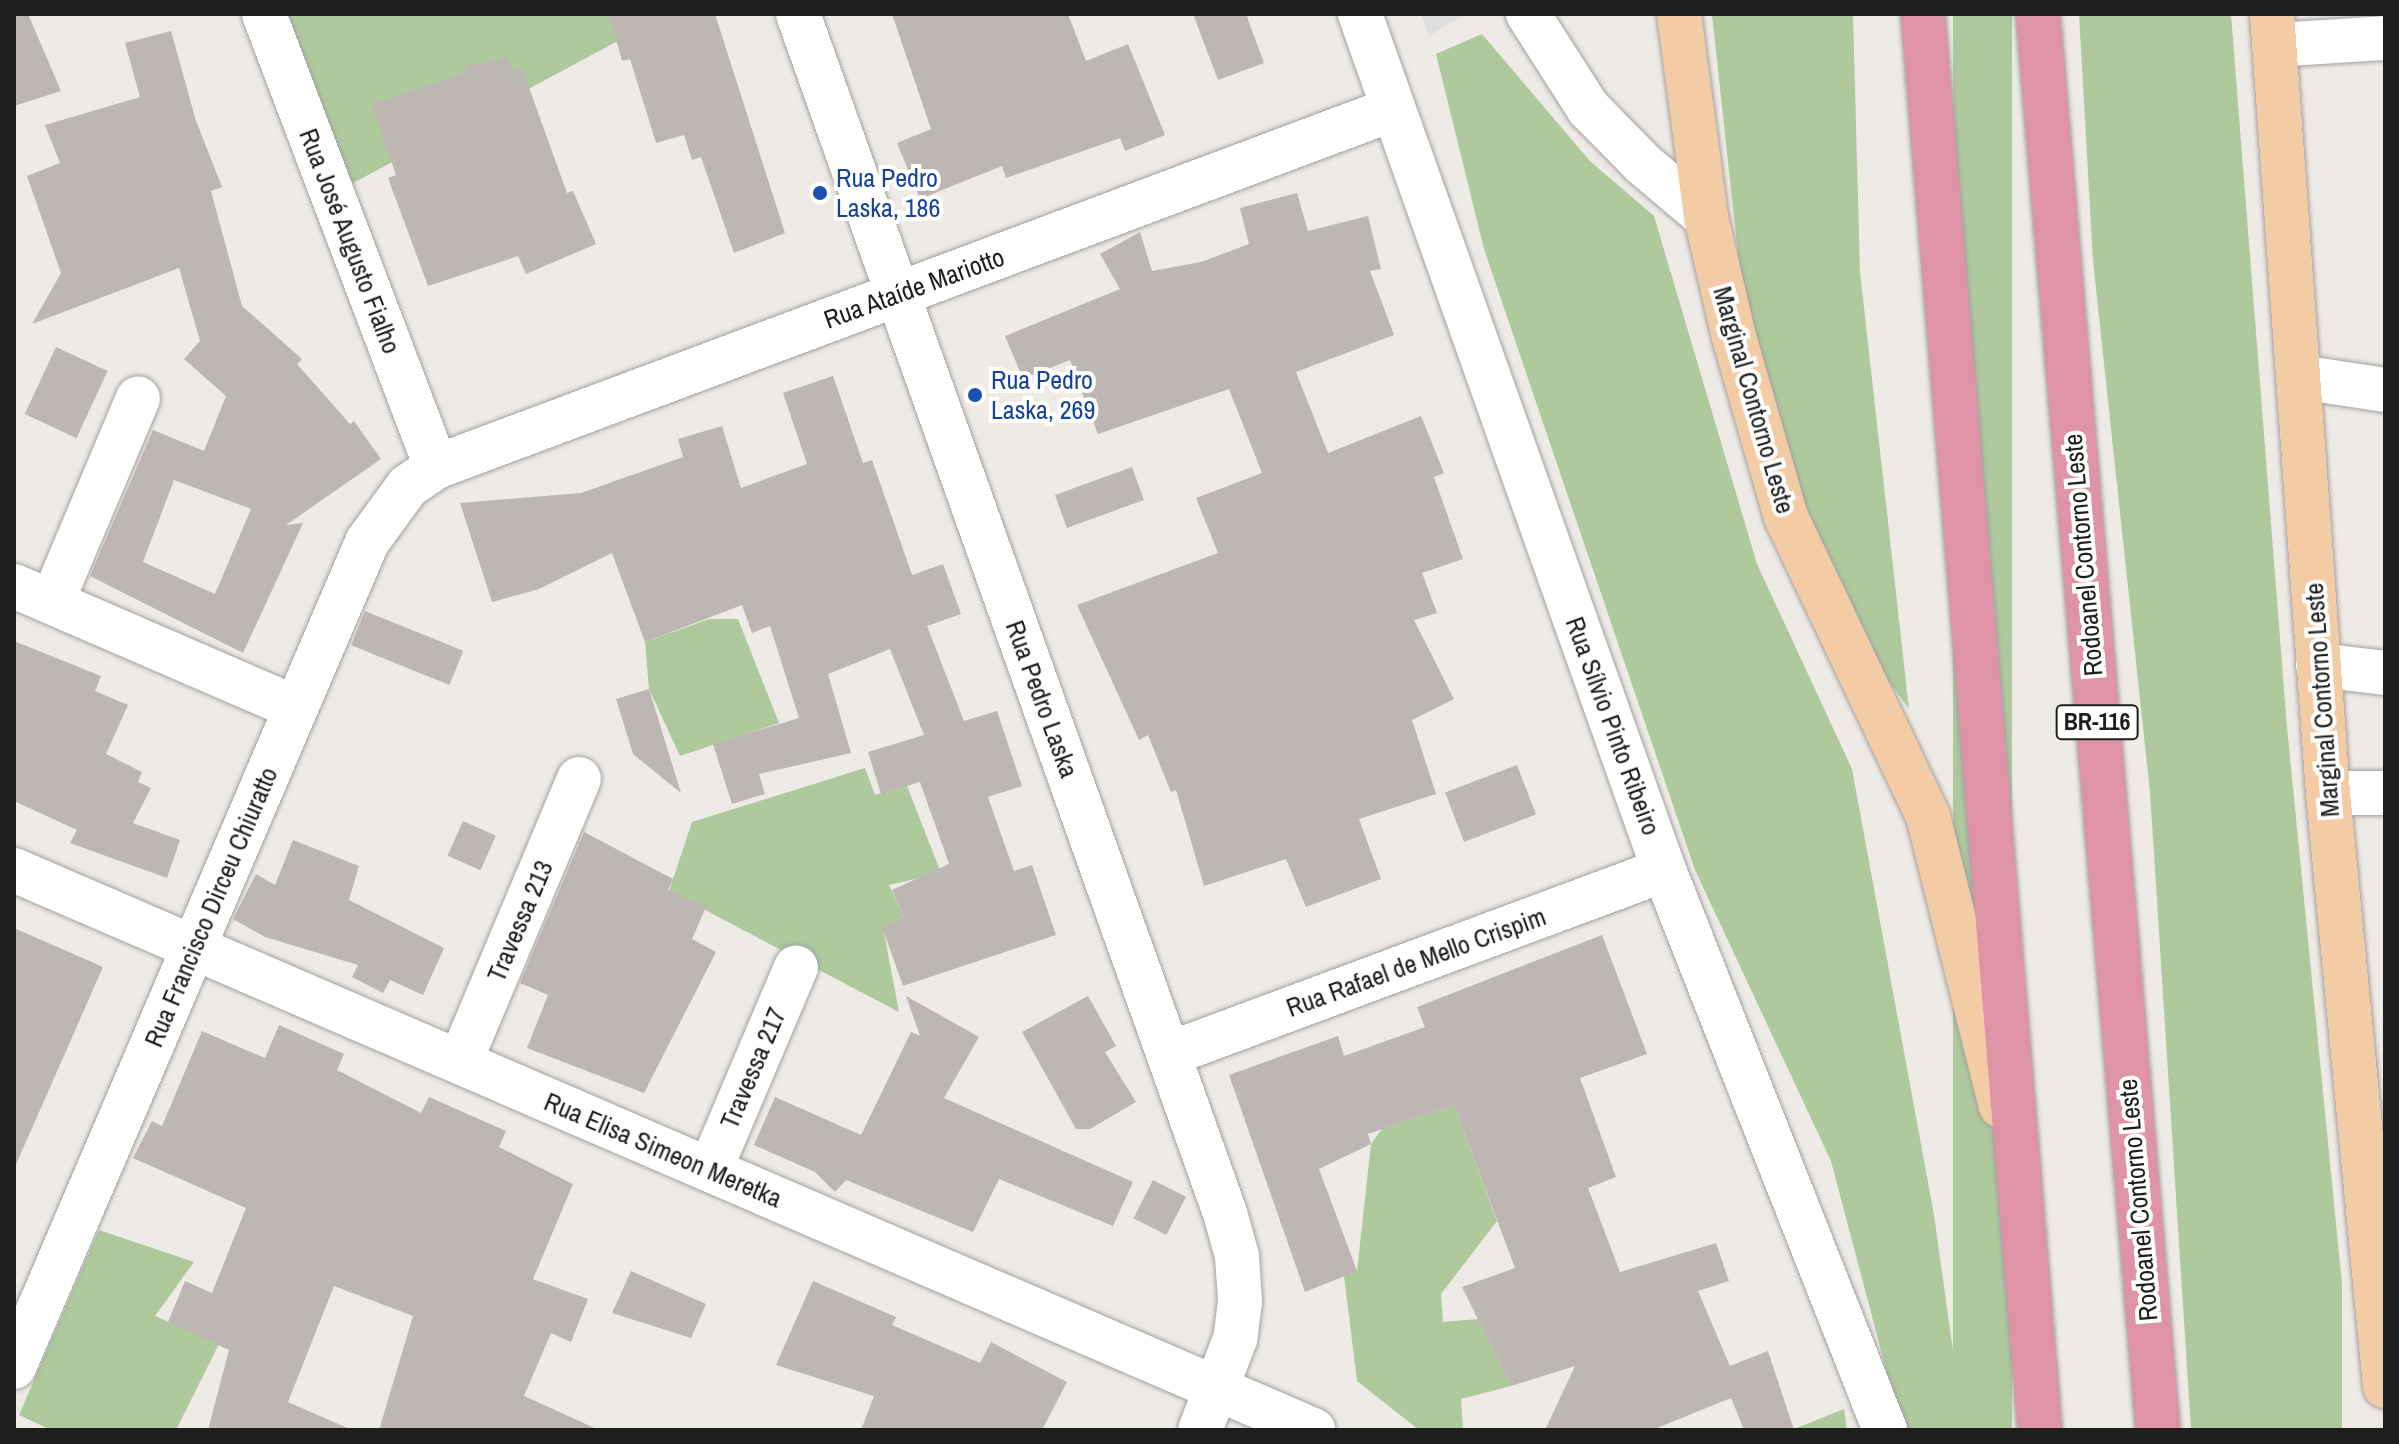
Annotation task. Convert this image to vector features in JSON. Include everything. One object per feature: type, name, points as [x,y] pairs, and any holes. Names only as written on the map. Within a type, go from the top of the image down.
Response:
[{"type":"highway","points":[[1923,14],[2040,1430]]},
{"type":"highway","name":"Rodoanel Contorno Leste","points":[[2038,14],[2158,1430]]},
{"type":"main road","name":"Marginal Contorno Leste","points":[[1679,14],[1706,217],[1734,337],[1786,517],[1928,816],[2019,1178]]},
{"type":"main road","name":"Marginal Contorno Leste","points":[[2273,29],[2328,793],[2385,1386]]},
{"type":"street","name":"Rua José Augusto Fialho","points":[[264,14],[436,467]]},
{"type":"street","name":"Rua Pedro Laska","points":[[798,14],[1169,1054],[1237,1256],[1240,1301],[1235,1339],[1200,1430]]},
{"type":"street","name":"Rua Sílvio Pinto Ribeiro","points":[[1360,14],[1664,870],[1885,1430]]},
{"type":"street","points":[[1528,14],[1588,108],[1643,164],[1706,217]]},
{"type":"street","points":[[2273,29],[2385,38]]},
{"type":"street","name":"Rua Ataíde Mariotto","points":[[436,467],[1393,109]]},
{"type":"street","points":[[2300,377],[2385,390]]},
{"type":"street","points":[[138,398],[33,594],[296,708]]},
{"type":"street","name":"Rua Francisco Dirceu Chiuratto","points":[[14,1367],[367,542],[408,486],[436,467]]},
{"type":"street","points":[[2318,665],[2385,673]]},
{"type":"street","name":"Travessa 213","points":[[460,1062],[579,779]]},
{"type":"street","points":[[2328,793],[2385,793]]},
{"type":"street","name":"Rua Elisa Simeon Meretka","points":[[14,870],[1313,1430]]},
{"type":"street","name":"Rua Rafael de Mello Crispim","points":[[1169,1054],[1664,870]]},
{"type":"street","name":"Travessa 217","points":[[710,1170],[796,967]]},
{"type":"green space","points":[[278,14],[668,14],[342,189]]},
{"type":"green space","points":[[1712,14],[1853,14],[1860,272],[1909,709],[1877,665],[1804,515],[1747,338]]},
{"type":"green space","points":[[1953,14],[2012,14],[2012,1430],[1953,1430]]},
{"type":"green space","points":[[2079,14],[2231,14],[2287,727],[2342,1284],[2342,1430],[2191,1430],[2150,792],[2093,261]]},
{"type":"green space","points":[[1482,34],[1590,161],[1654,216],[1757,564],[1852,769],[1934,1215],[1964,1430],[1902,1430],[1831,1161],[1695,870],[1484,249],[1436,54]]},
{"type":"green space","points":[[709,619],[738,619],[779,723],[680,756],[649,689],[645,642]]},
{"type":"green space","points":[[865,768],[875,795],[907,786],[941,873],[889,885],[904,917],[883,927],[899,1012],[669,891],[692,822]]},
{"type":"green space","points":[[1454,1105],[1497,1221],[1441,1294],[1443,1322],[1478,1319],[1511,1386],[1461,1399],[1463,1430],[1419,1430],[1357,1381],[1344,1276],[1357,1271],[1371,1144],[1382,1129]]},
{"type":"green space","points":[[99,1230],[194,1262],[155,1316],[219,1344],[176,1430],[51,1430],[19,1415]]},
{"type":"green space","points":[[1844,1409],[1847,1430],[1794,1430],[1794,1429]]},
{"type":"shaded area","points":[[1421,14],[1465,14],[1429,36]]},
{"type":"building","points":[[14,14],[28,14],[61,91],[14,106]]},
{"type":"building","points":[[609,14],[715,14],[785,233],[734,253],[701,157],[692,160],[684,135],[656,143],[630,59],[622,61]]},
{"type":"building","points":[[892,14],[1068,14],[1086,61],[1128,44],[1165,135],[1125,151],[1120,138],[1006,178],[1002,166],[920,199],[897,143],[931,129]]},
{"type":"building","points":[[1193,14],[1246,14],[1264,63],[1218,80]]},
{"type":"building","points":[[171,31],[196,121],[222,187],[211,191],[242,306],[302,359],[297,364],[350,424],[354,421],[381,459],[286,525],[303,523],[243,653],[90,576],[153,430],[204,451],[226,396],[184,359],[200,341],[179,268],[32,324],[61,273],[27,176],[60,163],[45,125],[140,97],[125,43]],"holes":[[[174,480],[251,509],[215,594],[143,562]]]},
{"type":"building","points":[[509,58],[512,72],[522,68],[567,193],[573,191],[596,244],[526,274],[518,256],[428,286],[388,178],[396,175],[372,104],[466,73],[465,66]]},
{"type":"building","points":[[1297,193],[1308,231],[1368,216],[1381,269],[1370,271],[1394,335],[1296,372],[1328,453],[1421,416],[1444,473],[1434,477],[1463,559],[1422,573],[1437,613],[1414,620],[1454,699],[1412,720],[1436,794],[1359,819],[1381,879],[1306,907],[1286,859],[1204,886],[1176,790],[1171,792],[1148,735],[1139,740],[1077,605],[1218,553],[1196,498],[1262,473],[1229,389],[1098,434],[1070,360],[1023,379],[1005,336],[1120,289],[1100,254],[1140,232],[1152,271],[1201,262],[1249,244],[1240,208]]},
{"type":"building","points":[[56,347],[108,371],[76,438],[25,414]]},
{"type":"building","points":[[833,376],[863,463],[872,460],[912,575],[943,564],[961,614],[927,626],[964,721],[997,711],[1022,786],[988,797],[1014,871],[1032,865],[1056,935],[903,986],[882,927],[904,917],[892,890],[949,864],[920,782],[881,794],[868,752],[924,735],[890,649],[828,674],[851,753],[759,774],[765,794],[732,804],[713,744],[799,718],[770,626],[752,633],[742,605],[645,642],[612,553],[539,589],[492,602],[460,503],[581,493],[683,457],[678,439],[722,426],[741,488],[807,464],[783,393]]},
{"type":"building","points":[[1132,467],[1144,500],[1067,528],[1055,495]]},
{"type":"building","points":[[365,611],[463,651],[449,685],[351,645]]},
{"type":"building","points":[[14,641],[101,676],[95,691],[128,705],[106,754],[142,772],[138,782],[151,788],[133,823],[180,840],[167,878],[70,843],[77,830],[14,801]]},
{"type":"building","points":[[649,689],[681,793],[633,754],[616,699]]},
{"type":"building","points":[[1517,765],[1536,814],[1464,842],[1445,793]]},
{"type":"building","points":[[463,821],[496,836],[480,870],[448,856]]},
{"type":"building","points":[[584,832],[673,879],[668,890],[706,907],[692,939],[716,952],[644,1093],[527,1048],[548,995],[520,983]]},
{"type":"building","points":[[293,840],[359,866],[349,900],[444,948],[423,995],[390,980],[383,993],[352,977],[358,965],[265,937],[233,919],[256,874],[275,885]]},
{"type":"building","points":[[14,928],[103,967],[14,1169]]},
{"type":"building","points":[[1602,935],[1647,1054],[1580,1078],[1616,1177],[1588,1188],[1620,1272],[1716,1243],[1729,1281],[1698,1291],[1730,1366],[1768,1351],[1794,1430],[1744,1430],[1731,1398],[1652,1430],[1545,1430],[1575,1366],[1511,1386],[1462,1287],[1515,1268],[1454,1105],[1368,1134],[1371,1144],[1319,1169],[1357,1271],[1305,1292],[1229,1075],[1338,1036],[1344,1056],[1425,1027],[1417,1007]]},
{"type":"building","points":[[906,996],[979,1037],[944,1098],[1133,1182],[1113,1226],[999,1179],[973,1232],[846,1180],[835,1192],[815,1172],[754,1145],[775,1097],[861,1135],[911,1032],[920,1036]]},
{"type":"building","points":[[1088,996],[1116,1046],[1105,1052],[1136,1102],[1090,1129],[1076,1129],[1022,1032]]},
{"type":"building","points":[[279,1025],[344,1054],[337,1070],[421,1113],[429,1097],[506,1131],[499,1147],[573,1184],[533,1279],[588,1299],[571,1342],[551,1333],[524,1396],[599,1430],[379,1430],[413,1316],[334,1286],[288,1402],[352,1430],[208,1430],[229,1350],[168,1322],[185,1281],[212,1293],[246,1208],[133,1158],[152,1121],[162,1126],[202,1031],[265,1058]]},
{"type":"building","points":[[1153,1180],[1186,1197],[1166,1235],[1133,1218]]},
{"type":"building","points":[[631,1271],[706,1304],[691,1338],[612,1313]]},
{"type":"building","points":[[813,1281],[896,1317],[892,1325],[980,1363],[991,1342],[1067,1382],[1042,1430],[861,1430],[874,1396],[776,1365]]},
{"type":"place","name":"Rua Pedro Laska, 186","points":[[820,193]]},
{"type":"place","name":"Rua Pedro Laska, 269","points":[[975,395]]}]
